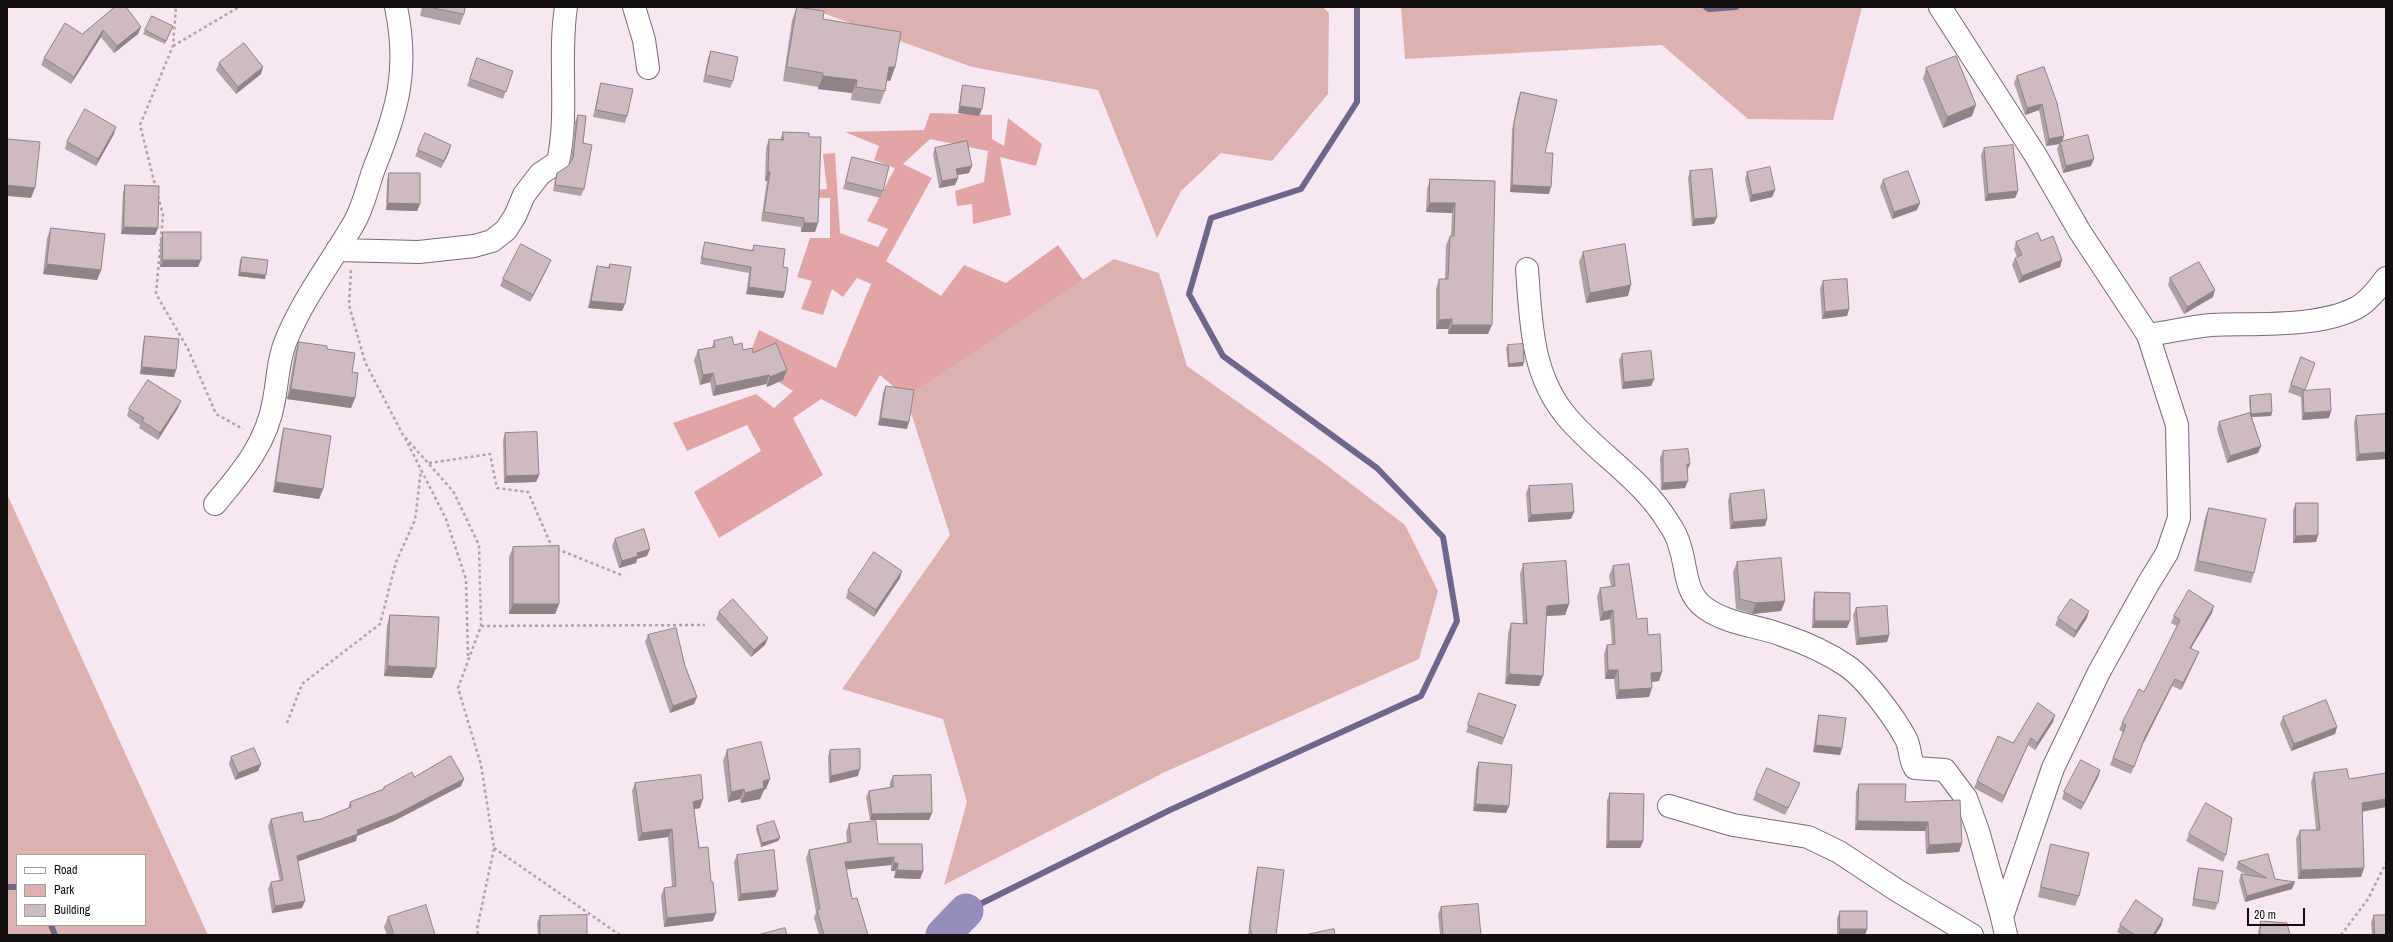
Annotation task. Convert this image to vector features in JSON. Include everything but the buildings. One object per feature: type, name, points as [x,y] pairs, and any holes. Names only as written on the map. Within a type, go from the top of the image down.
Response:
[{"type":"street","points":[[215,504],[246,468],[262,441],[274,401],[278,364],[286,338],[303,306],[345,250],[387,139],[394,116],[403,60],[401,31],[396,7]]},
{"type":"street","points":[[345,250],[419,252],[474,246],[492,241],[506,230],[515,216],[524,195],[540,174],[558,162],[563,136],[562,70],[566,7]]},
{"type":"street","points":[[634,7],[644,40],[648,68]]},
{"type":"street","points":[[1940,7],[2036,156],[2080,232],[2148,335],[2177,425],[2179,518],[2167,553],[2099,672],[2053,768],[2004,926]]},
{"type":"street","points":[[1527,269],[1531,328],[1536,356],[1555,400],[1567,418],[1646,494],[1668,522],[1680,547],[1684,576],[1704,608],[1717,614],[1782,635],[1817,651],[1847,666],[1868,686],[1907,740],[1910,761],[1915,768],[1945,770],[1966,798],[1978,831],[2004,926]]},
{"type":"street","points":[[2148,335],[2210,325],[2273,324],[2327,317],[2357,308],[2377,290],[2386,278]]},
{"type":"street","points":[[1668,806],[1733,825],[1808,837],[1838,852],[1972,935]]},
{"type":"path","points":[[176,7],[173,46],[140,125],[163,215],[156,294],[188,349],[216,414],[262,441]]},
{"type":"path","points":[[173,46],[239,7]]},
{"type":"path","points":[[345,250],[349,305],[365,362],[446,519],[466,579],[468,660]]},
{"type":"path","points":[[403,435],[453,491],[479,546],[481,626],[458,688],[481,765],[494,848],[477,929],[478,935]]},
{"type":"path","points":[[428,463],[490,454],[497,488],[528,492],[550,546],[624,576]]},
{"type":"path","points":[[287,723],[302,684],[380,624],[396,562],[415,520],[421,470]]},
{"type":"path","points":[[481,626],[705,625]]},
{"type":"path","points":[[494,848],[620,935]]},
{"type":"path","points":[[2341,935],[2368,899],[2386,863]]},
{"type":"green space","points":[[806,7],[1323,7],[1329,13],[1328,94],[1272,161],[1221,153],[1181,191],[1157,238],[1098,90],[972,67]]},
{"type":"green space","points":[[1401,7],[1862,7],[1833,120],[1748,119],[1662,45],[1405,59]]},
{"type":"green space","points":[[1114,259],[1159,273],[1187,366],[1321,461],[1405,525],[1438,591],[1419,659],[1165,772],[944,885],[967,802],[943,719],[842,689],[950,535],[906,397]]},
{"type":"green space","points":[[7,494],[208,935],[7,935]]},
{"type":"shaded area","points":[[930,113],[992,115],[992,139],[1004,146],[1008,118],[1042,144],[1036,166],[1000,157],[1011,215],[973,224],[972,204],[957,206],[955,191],[984,182],[988,151],[930,139],[903,164],[932,178],[886,261],[941,296],[964,265],[1006,283],[1058,245],[1083,280],[906,397],[880,375],[856,417],[821,399],[793,418],[823,475],[719,538],[694,492],[761,451],[747,425],[687,451],[673,423],[756,394],[774,408],[793,391],[774,379],[779,365],[751,351],[759,330],[836,368],[871,284],[857,278],[843,297],[832,289],[823,315],[801,309],[812,281],[797,277],[810,238],[830,238],[830,198],[800,197],[799,191],[827,189],[823,154],[835,153],[840,233],[878,247],[888,229],[867,221],[895,168],[874,160],[879,146],[845,132],[924,130]]},
{"type":"waterway","points":[[966,911],[1170,810],[1421,696],[1457,621],[1443,537],[1377,468],[1223,356],[1189,294],[1211,218],[1301,189],[1357,102],[1357,7]]},
{"type":"waterway","points":[[1706,7],[1709,9],[1736,7]]},
{"type":"waterway","points":[[7,887],[16,887]]},
{"type":"waterway","points":[[943,935],[966,911]]},
{"type":"waterway","points":[[51,926],[55,935]]}]
